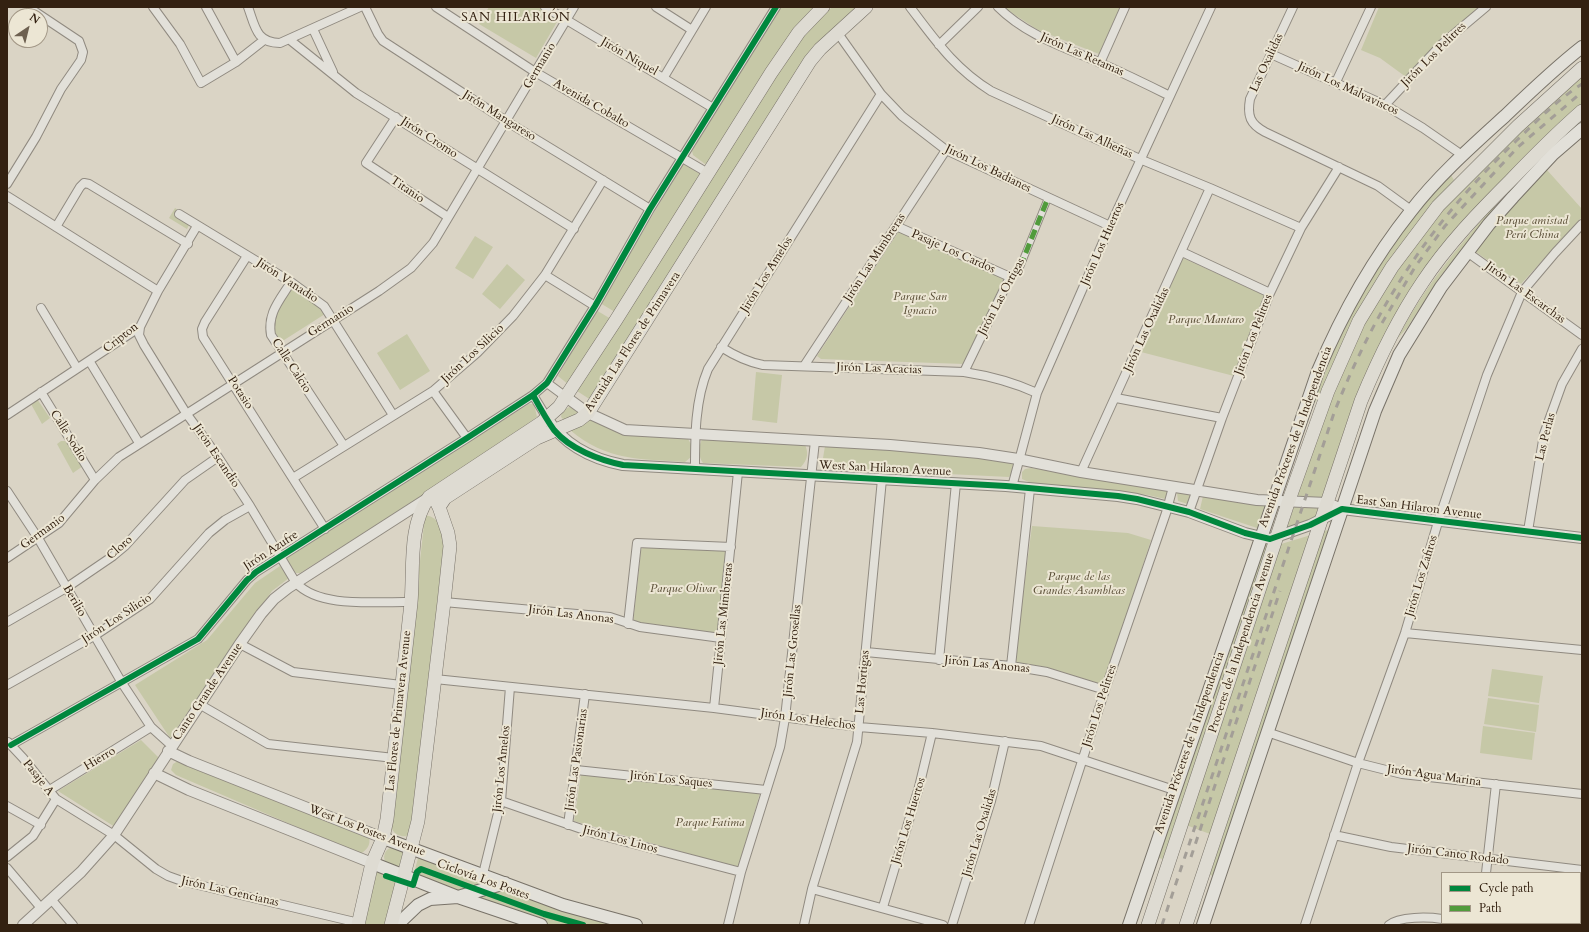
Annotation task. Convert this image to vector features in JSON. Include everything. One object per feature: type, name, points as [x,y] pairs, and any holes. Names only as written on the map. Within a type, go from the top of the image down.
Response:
[{"type":"main road","points":[[391,925],[412,849],[418,821],[450,546],[448,533],[439,507],[436,501],[429,497],[547,418],[559,407],[792,41],[806,23],[823,7]]},
{"type":"main road","name":"Avenida Las Flores de Primavera","points":[[439,507],[445,498],[514,452],[537,438],[578,420],[588,413],[810,61],[837,32],[866,7]]},
{"type":"main road","name":"Avenida Próceres de la Independencia","points":[[1129,925],[1272,502],[1328,347],[1360,286],[1411,210],[1462,155],[1582,47]]},
{"type":"main road","name":"Proceres de la Independencia Avenue","points":[[1148,925],[1289,500],[1328,391],[1347,345],[1362,315],[1392,267],[1422,225],[1464,178],[1544,101],[1582,68]]},
{"type":"main road","points":[[1186,925],[1321,519],[1361,401],[1376,364],[1392,333],[1423,281],[1459,235],[1485,206],[1582,111]]},
{"type":"main road","points":[[1203,925],[1375,411],[1398,355],[1441,287],[1467,252],[1513,197],[1553,154],[1582,129]]},
{"type":"main road","name":"Las Flores de Primavera Avenue","points":[[359,924],[372,863],[383,838],[387,819],[411,602],[417,522],[422,506],[429,497]]},
{"type":"main road","name":"West Los Postes Avenue","points":[[383,838],[563,905],[636,925]]},
{"type":"main road","points":[[372,863],[458,896],[541,925]]},
{"type":"main road","points":[[397,925],[418,905],[430,899],[458,896],[505,883]]},
{"type":"street","points":[[153,7],[180,44],[202,83],[236,62],[264,40]]},
{"type":"street","points":[[206,7],[236,62]]},
{"type":"street","points":[[248,7],[259,35],[264,40],[272,43],[280,43],[290,40],[360,7]]},
{"type":"street","name":"Jirón Mangareso","points":[[365,7],[383,41],[506,121],[650,209]]},
{"type":"street","name":"Avenida Cobalto","points":[[436,7],[536,72],[708,173]]},
{"type":"street","name":"Jirón Niquel","points":[[545,7],[566,21],[664,77],[713,108]]},
{"type":"street","name":"Germanio","points":[[7,558],[59,523],[70,513],[95,480],[119,457],[334,318],[379,291],[411,268],[433,243],[574,7]]},
{"type":"street","points":[[656,7],[692,30]]},
{"type":"street","points":[[664,77],[706,7]]},
{"type":"street","name":"Jirón Azufre","points":[[9,744],[122,683],[198,639],[247,580],[256,572],[533,395],[547,383],[595,306],[650,209],[776,7]]},
{"type":"street","name":"Jirón Las Alheñas","points":[[910,7],[952,61],[969,76],[991,91],[1142,160],[1302,228]]},
{"type":"street","points":[[939,45],[978,7]]},
{"type":"street","name":"Jirón Las Retamas","points":[[998,7],[1015,23],[1050,42],[1100,63],[1170,96]]},
{"type":"street","points":[[1100,63],[1124,7]]},
{"type":"street","name":"Jirón Los Huertos","points":[[1012,487],[1018,459],[1037,393],[1110,226],[1142,160],[1211,7]]},
{"type":"street","name":"Las Oxalidas","points":[[1292,7],[1250,99],[1248,110],[1250,120],[1257,128],[1339,167]]},
{"type":"street","points":[[1336,82],[1371,7]]},
{"type":"street","name":"Jirón Los Pelitres","points":[[1386,105],[1442,44],[1486,7]]},
{"type":"street","points":[[7,184],[62,89],[81,60],[83,52],[79,41],[48,20]]},
{"type":"street","points":[[313,29],[333,73]]},
{"type":"street","name":"Jirón Los Badianes","points":[[837,32],[881,94],[902,116],[946,150],[1110,226]]},
{"type":"street","name":"Jirón Cromo","points":[[290,40],[356,93],[574,229]]},
{"type":"street","name":"Jirón Los Malvaviscos","points":[[1271,54],[1386,105],[1462,155]]},
{"type":"street","name":"Jirón Los Amelos","points":[[695,470],[695,434],[702,384],[721,347],[881,94]]},
{"type":"street","name":"Titanio","points":[[396,117],[366,162],[448,217]]},
{"type":"street","name":"Jirón Las Mimbreras","points":[[804,366],[946,150]]},
{"type":"street","points":[[1339,167],[1378,186],[1411,210]]},
{"type":"street","name":"Jirón Los Pelitres","points":[[1189,512],[1222,418],[1270,293],[1302,228],[1339,167]]},
{"type":"street","name":"Jirón Los Silicio","points":[[293,478],[433,391],[477,353],[513,316],[545,275],[603,180]]},
{"type":"street","points":[[56,227],[80,187],[84,183],[89,184],[188,244]]},
{"type":"street","name":"Jirón Las Oxalidas","points":[[1081,472],[1116,398],[1210,188]]},
{"type":"street","points":[[7,196],[158,291]]},
{"type":"street","name":"Jirón Las Ortigas","points":[[964,372],[1010,278],[1018,272],[1048,198]]},
{"type":"street","name":"Jirón Vanadio","points":[[179,214],[290,282],[324,306],[334,318],[393,415]]},
{"type":"street","name":"Jirón Los Zafiros","points":[[1305,925],[1358,764],[1405,632],[1438,522],[1487,376],[1522,292],[1554,253],[1582,224]]},
{"type":"street","name":"Cripton","points":[[7,415],[77,368],[90,362],[140,327],[158,291],[198,226]]},
{"type":"street","name":"Pasaje Los Cardos","points":[[896,226],[1010,278]]},
{"type":"street","points":[[1182,252],[1270,293]]},
{"type":"street","name":"Jirón Las Escarchas","points":[[1467,252],[1582,335]]},
{"type":"street","name":"Potasio","points":[[247,256],[202,329],[203,337],[325,529]]},
{"type":"street","points":[[545,275],[595,306]]},
{"type":"street","name":"Calle Calcio","points":[[290,282],[270,316],[269,324],[271,335],[344,446]]},
{"type":"street","points":[[41,308],[77,368]]},
{"type":"street","name":"Jirón Escandio","points":[[140,327],[140,335],[144,345],[186,413],[218,456],[250,506],[296,583]]},
{"type":"street","name":"Jirón Las Acacias","points":[[721,347],[734,355],[763,365],[964,372],[993,376],[1013,382],[1037,393]]},
{"type":"street","name":"Las Perlas","points":[[1528,531],[1544,434],[1562,384],[1582,349]]},
{"type":"street","points":[[90,362],[139,443]]},
{"type":"street","name":"West San Hilaron Avenue","points":[[547,383],[588,413],[625,430],[941,449],[1018,459],[1081,472],[1272,502],[1289,500],[1327,503],[1342,510]]},
{"type":"street","points":[[433,391],[466,438]]},
{"type":"street","name":"Calle Sodio","points":[[41,392],[95,480]]},
{"type":"street","name":"West San Hilaron Avenue","points":[[533,395],[554,431],[589,456],[607,462],[623,465],[695,470],[956,483],[1118,496],[1168,506],[1189,512],[1260,538]]},
{"type":"street","points":[[1116,398],[1222,418]]},
{"type":"street","name":"Jirón Las Grosellas","points":[[728,925],[741,872],[780,747],[785,718],[815,441]]},
{"type":"street","name":"Cloro","points":[[7,622],[66,588],[125,546],[177,488],[218,456]]},
{"type":"street","name":"Jirón Las Mimbreras","points":[[714,708],[738,472]]},
{"type":"street","name":"Las Hortigas","points":[[804,925],[812,889],[857,742],[882,479]]},
{"type":"street","points":[[939,660],[956,483]]},
{"type":"street","name":"Jirón Los Pelitres","points":[[1029,925],[1173,487]]},
{"type":"street","points":[[1011,666],[1030,488]]},
{"type":"street","name":"Berilio","points":[[7,491],[38,538],[122,683],[151,727],[170,748]]},
{"type":"street","name":"Canto Grande Avenue","points":[[23,925],[81,872],[114,835],[199,704],[260,614],[274,599],[296,583],[429,497]]},
{"type":"street","name":"Jirón Los Silicio","points":[[7,685],[94,636],[150,599],[209,532],[225,520],[250,506]]},
{"type":"street","name":"East San Hilaron Avenue","points":[[1260,538],[1277,538],[1342,510],[1582,538]]},
{"type":"street","points":[[628,624],[637,543],[731,547]]},
{"type":"street","points":[[296,583],[304,591],[329,601],[411,602]]},
{"type":"street","name":"Jirón Las Anonas","points":[[444,602],[610,617],[628,624],[721,638]]},
{"type":"street","points":[[1405,632],[1582,650]]},
{"type":"street","points":[[240,644],[293,672],[401,685]]},
{"type":"street","name":"Jirón Las Anonas","points":[[866,652],[1011,666],[1059,676],[1105,690]]},
{"type":"street","name":"Jirón Los Helechos","points":[[435,678],[714,708],[859,727],[932,733],[1041,746],[1174,790]]},
{"type":"street","name":"Jirón Los Amelos","points":[[483,874],[501,801],[510,687]]},
{"type":"street","name":"Jirón Las Pasionarias","points":[[568,825],[585,694]]},
{"type":"street","points":[[199,704],[268,744],[394,758]]},
{"type":"street","name":"Hierro","points":[[48,791],[151,727]]},
{"type":"street","name":"Jirón Agua Marina","points":[[1267,732],[1358,764],[1402,774],[1582,793]]},
{"type":"street","name":"Jirón Los Huertos","points":[[883,907],[919,787],[932,733]]},
{"type":"street","name":"Jirón Las Oxalidas","points":[[952,925],[990,801],[1006,741]]},
{"type":"street","name":"Pasaje A","points":[[9,744],[23,758],[48,791],[56,799],[114,835]]},
{"type":"street","name":"West Los Postes Avenue","points":[[170,748],[189,761],[383,838]]},
{"type":"street","name":"Jirón Los Saques","points":[[576,770],[766,790]]},
{"type":"street","points":[[154,773],[189,790],[372,863]]},
{"type":"street","points":[[1486,872],[1496,784]]},
{"type":"street","points":[[7,858],[33,836],[56,799]]},
{"type":"street","name":"Jirón Los Linos","points":[[501,801],[568,825],[741,872]]},
{"type":"street","points":[[7,806],[41,825]]},
{"type":"street","name":"Jirón Las Gencianas","points":[[114,835],[156,869],[168,876],[190,883],[359,924]]},
{"type":"street","name":"Jirón Canto Rodado","points":[[1334,835],[1391,847],[1582,870]]},
{"type":"street","points":[[7,868],[41,908]]},
{"type":"street","points":[[812,889],[883,907],[943,925]]},
{"type":"street","points":[[51,900],[73,925]]},
{"type":"street","points":[[1389,925],[1392,922],[1413,919],[1430,917],[1441,919]]},
{"type":"green space","points":[[489,7],[547,7],[561,15],[536,58],[479,24]]},
{"type":"green space","points":[[781,7],[816,7],[710,163],[705,164],[693,155],[692,151]]},
{"type":"green space","points":[[832,7],[859,7],[822,40],[594,402],[577,391],[791,48]]},
{"type":"green space","points":[[1003,7],[1120,7],[1099,54],[1038,30]]},
{"type":"green space","points":[[1379,7],[1481,7],[1406,77],[1380,58],[1361,50]]},
{"type":"green space","points":[[1582,73],[1582,103],[1417,282],[1324,498],[1297,496],[1341,371],[1377,299],[1442,208]]},
{"type":"green space","points":[[685,164],[701,175],[615,312],[600,303],[682,166]]},
{"type":"green space","name":"Parque amistad Perú China","points":[[1547,170],[1582,209],[1582,217],[1521,284],[1476,252],[1492,228]]},
{"type":"green space","points":[[1451,175],[1454,180],[1406,239],[1321,394],[1311,408],[1345,323],[1391,247],[1422,206]]},
{"type":"green space","points":[[1494,206],[1497,209],[1442,274],[1407,328],[1398,338],[1408,319],[1430,285],[1467,237]]},
{"type":"green space","points":[[175,208],[192,219],[187,229],[169,218]]},
{"type":"green space","name":"Parque San Ignacio","points":[[899,231],[1004,278],[964,364],[821,359],[817,356]]},
{"type":"green space","points":[[475,236],[493,247],[473,279],[455,268]]},
{"type":"green space","name":"Parque Mantaro","points":[[1183,258],[1264,295],[1234,376],[1141,352]]},
{"type":"green space","points":[[507,264],[525,280],[500,309],[482,294]]},
{"type":"green space","points":[[293,281],[324,306],[325,314],[281,342],[272,327],[272,320]]},
{"type":"green space","points":[[596,310],[611,319],[569,385],[558,376]]},
{"type":"green space","points":[[407,334],[430,371],[400,390],[377,353]]},
{"type":"green space","points":[[756,372],[782,375],[777,423],[752,420]]},
{"type":"green space","points":[[37,399],[50,418],[42,424],[31,404]]},
{"type":"green space","points":[[529,404],[534,404],[537,417],[472,465],[300,573],[296,573],[286,558],[287,554]]},
{"type":"green space","points":[[571,406],[581,413],[565,421],[561,417],[562,411]]},
{"type":"green space","points":[[592,418],[605,422],[687,437],[692,446],[691,457],[685,462],[639,459],[611,453],[597,448],[570,430]]},
{"type":"green space","points":[[703,438],[804,443],[807,449],[807,455],[801,467],[703,463],[700,458],[699,451]]},
{"type":"green space","points":[[61,441],[66,441],[83,466],[73,473],[57,444]]},
{"type":"green space","points":[[828,444],[938,451],[1011,461],[1013,464],[1012,473],[1009,477],[826,468],[822,464],[825,446]]},
{"type":"green space","points":[[1031,468],[1168,491],[1165,499],[1148,495],[1031,483],[1022,479],[1022,472],[1025,469]]},
{"type":"green space","points":[[1179,491],[1190,493],[1188,504],[1178,501],[1177,493]]},
{"type":"green space","points":[[1203,496],[1268,505],[1260,529],[1200,509]]},
{"type":"green space","points":[[1295,504],[1321,505],[1317,516],[1298,525],[1287,528]]},
{"type":"green space","points":[[425,515],[435,519],[438,522],[442,530],[444,545],[410,836],[404,836],[396,834],[391,827]]},
{"type":"green space","name":"Parque de las Grandes Asambleas","points":[[1032,526],[1128,533],[1151,540],[1104,685],[1055,671],[1014,663]]},
{"type":"green space","points":[[1331,530],[1213,876],[1207,874],[1321,531]]},
{"type":"green space","points":[[1311,535],[1210,834],[1186,825],[1281,544]]},
{"type":"green space","points":[[1264,538],[1271,539],[1163,859],[1154,857]]},
{"type":"green space","name":"Parque Olivar","points":[[644,546],[729,551],[719,633],[633,624],[641,550]]},
{"type":"green space","points":[[280,566],[289,578],[272,591],[170,738],[135,685],[207,640],[255,583]]},
{"type":"green space","points":[[1492,669],[1543,676],[1539,703],[1488,696]]},
{"type":"green space","points":[[1488,698],[1539,705],[1536,732],[1484,724]]},
{"type":"green space","points":[[1483,726],[1535,733],[1532,760],[1480,753]]},
{"type":"green space","points":[[141,740],[159,758],[115,827],[58,791]]},
{"type":"green space","points":[[178,761],[369,837],[369,845],[365,851],[360,854],[176,775],[171,770],[173,764]]},
{"type":"green space","name":"Parque Fatima","points":[[581,774],[760,793],[738,868],[574,821]]},
{"type":"green space","points":[[394,847],[401,850],[404,857],[401,864],[394,867],[387,864],[384,857],[387,850]]},
{"type":"green space","points":[[419,855],[489,882],[465,893],[413,876]]},
{"type":"green space","points":[[380,870],[398,878],[387,925],[363,925],[375,872]]},
{"type":"green space","points":[[505,887],[619,925],[549,925],[474,899]]},
{"type":"railway","points":[[1162,925],[1334,413],[1369,336],[1388,300],[1409,266],[1458,202],[1486,171],[1540,118],[1564,97],[1582,84]]},
{"type":"railway","points":[[1382,323],[1415,267],[1445,226],[1518,147],[1582,92]]},
{"type":"railway","points":[[1191,857],[1280,591]]},
{"type":"marked path","points":[[1010,277],[1018,272],[1048,198]]},
{"type":"cycle path","points":[[11,745],[198,639],[247,580],[256,572],[467,438],[533,395],[547,383],[595,306],[650,209],[776,7]]},
{"type":"cycle path","points":[[533,395],[554,430],[568,443],[595,457],[623,465],[1006,486],[1118,496],[1137,499],[1189,512],[1245,533],[1270,539],[1310,525],[1342,509],[1582,538]]},
{"type":"cycle path","name":"Ciclovía Los Postes","points":[[386,876],[413,885],[417,872],[421,869],[544,914],[583,925]]},
{"type":"district","name":"SAN HILARIÓN","points":[[516,18]]}]
